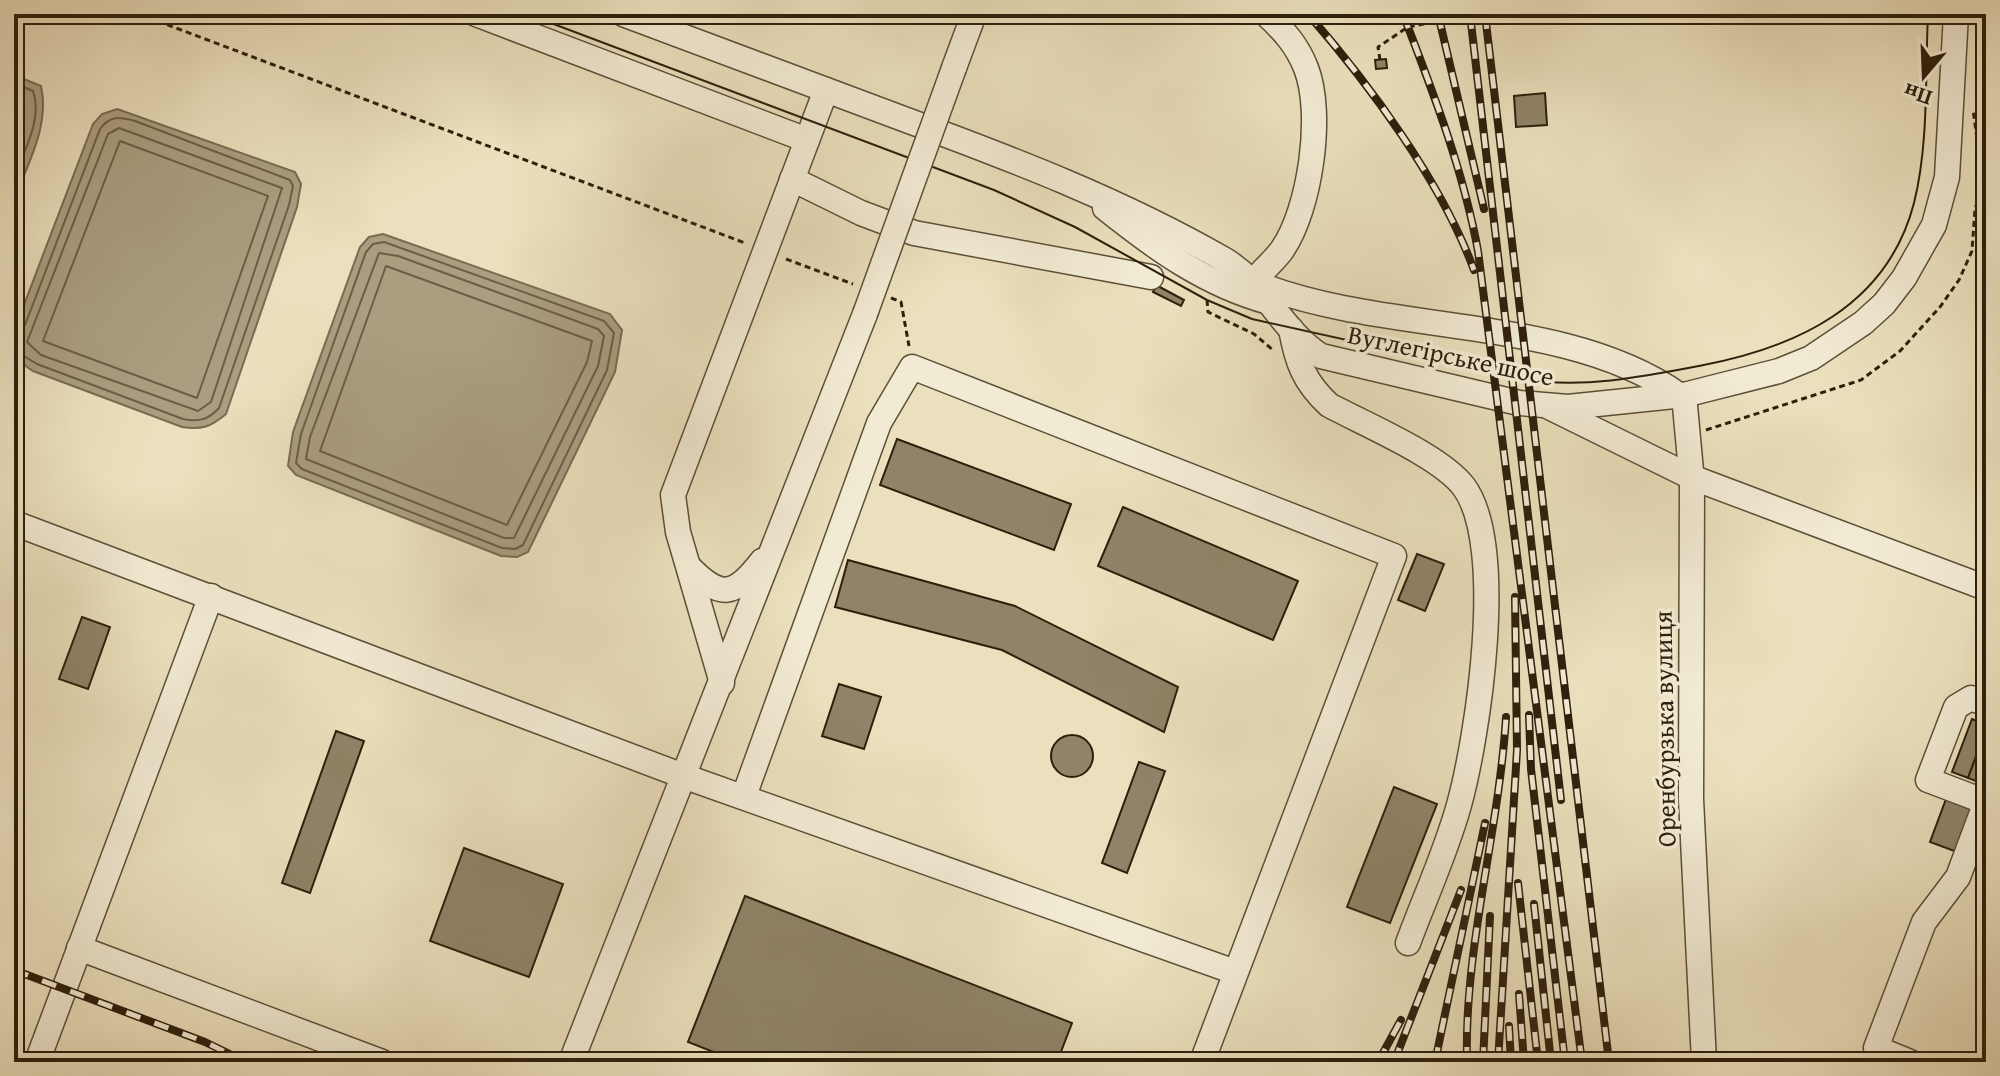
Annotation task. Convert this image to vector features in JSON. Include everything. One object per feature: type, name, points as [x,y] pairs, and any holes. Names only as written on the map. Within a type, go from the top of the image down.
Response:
[{"type":"street","points":[[476,14],[807,140]]},
{"type":"street","name":"Вуглегірське шосе","points":[[623,14],[1085,189],[1173,231],[1228,262],[1272,302],[1310,349],[1336,361],[1468,392],[1546,406],[1682,395],[1779,371],[1811,358],[1863,323],[1904,278],[1922,250],[1942,201],[1956,14]]},
{"type":"street","points":[[571,1062],[777,543],[865,314],[974,14]]},
{"type":"street","points":[[1266,14],[1291,37],[1307,70],[1313,116],[1306,190],[1298,220],[1282,250],[1253,282],[1291,297],[1331,307],[1453,324],[1602,357],[1651,375],[1682,395]]},
{"type":"street","points":[[722,683],[674,511],[677,478],[826,90]]},
{"type":"street","points":[[792,179],[861,213],[914,233],[1151,277]]},
{"type":"street","points":[[1085,189],[1150,244],[1175,260],[1226,287],[1272,302]]},
{"type":"street","points":[[1291,329],[1297,363],[1304,378],[1329,405],[1451,473],[1467,491],[1476,511],[1485,565],[1485,637],[1471,748],[1458,807],[1408,943]]},
{"type":"street","points":[[744,796],[879,423],[912,367],[1394,556],[1202,1062]]},
{"type":"street","name":"Оренбурзька вулиця","points":[[1682,395],[1691,477],[1691,799],[1704,1062]]},
{"type":"street","points":[[1546,406],[1691,477],[1986,588]]},
{"type":"street","points":[[14,523],[686,777],[1235,972]]},
{"type":"street","points":[[689,567],[706,585],[731,590],[748,579],[777,543]]},
{"type":"street","points":[[37,1062],[211,596]]},
{"type":"street","points":[[1910,1062],[1876,1048],[1924,922],[1958,877],[1986,802],[1928,780],[1956,707],[1971,698],[1986,704]]},
{"type":"street","points":[[79,948],[382,1062]]},
{"type":"path","points":[[139,14],[860,286]]},
{"type":"path","points":[[1380,60],[1378,47],[1408,27],[1449,19],[1448,14]]},
{"type":"path","points":[[887,297],[901,302],[912,367]]},
{"type":"path","points":[[1207,300],[1208,312],[1254,334],[1304,378]]},
{"type":"water","points":[[14,75],[41,86],[43,115],[36,144],[14,200]]},
{"type":"water","points":[[117,109],[295,172],[301,184],[297,207],[226,414],[206,426],[182,427],[33,371],[19,359],[16,352],[14,344],[19,319],[93,124],[102,114]]},
{"type":"water","points":[[383,234],[610,314],[622,330],[615,372],[528,552],[517,557],[501,556],[296,475],[288,466],[293,432],[360,247],[369,237]]},
{"type":"building","points":[[1386,59],[1387,68],[1376,69],[1375,60]]},
{"type":"building","points":[[1545,93],[1547,125],[1516,127],[1514,96]]},
{"type":"building","points":[[1156,285],[1184,300],[1181,306],[1153,292]]},
{"type":"building","points":[[897,439],[1071,504],[1054,550],[880,485]]},
{"type":"building","points":[[1123,507],[1298,581],[1273,640],[1098,566]]},
{"type":"building","points":[[1417,554],[1444,564],[1425,611],[1398,600]]},
{"type":"building","points":[[848,560],[1015,606],[1178,687],[1164,732],[1002,650],[835,607]]},
{"type":"building","points":[[82,617],[110,627],[88,689],[59,679]]},
{"type":"building","points":[[839,684],[881,697],[864,749],[822,736]]},
{"type":"building","points":[[1972,719],[1986,725],[1986,739],[1983,738],[1968,778],[1952,772]]},
{"type":"building","points":[[336,731],[364,741],[310,893],[282,883]]},
{"type":"building","points":[[1072,735],[1087,741],[1093,756],[1087,771],[1072,777],[1057,771],[1051,756],[1057,741]]},
{"type":"building","points":[[1983,738],[1986,739],[1986,785],[1968,778]]},
{"type":"building","points":[[1139,762],[1165,771],[1127,873],[1102,863]]},
{"type":"building","points":[[1394,787],[1437,804],[1390,923],[1347,907]]},
{"type":"building","points":[[1946,799],[1973,810],[1957,852],[1930,842]]},
{"type":"building","points":[[464,848],[563,884],[529,977],[430,941]]},
{"type":"building","points":[[745,896],[1072,1023],[1057,1062],[739,1062],[688,1042]]},
{"type":"tram line","points":[[527,14],[994,190],[1075,227],[1207,300],[1252,319],[1523,379],[1567,383],[1633,378],[1699,366],[1769,348],[1832,317],[1859,296],[1883,270],[1901,239],[1914,203],[1924,133],[1928,14]]},
{"type":"railway","points":[[1308,14],[1402,135],[1443,202],[1474,270]]},
{"type":"railway","points":[[1403,14],[1456,161],[1478,251],[1582,1062]]},
{"type":"railway","points":[[1438,14],[1484,209]]},
{"type":"railway","points":[[1470,14],[1561,800]]},
{"type":"railway","points":[[1485,14],[1609,1062]]},
{"type":"railway","points":[[1498,1062],[1517,750],[1515,597]]},
{"type":"railway","points":[[1529,715],[1531,769],[1565,1062]]},
{"type":"railway","points":[[1467,1062],[1471,975],[1497,803],[1506,717]]},
{"type":"railway","points":[[1435,1062],[1485,823]]},
{"type":"railway","points":[[1518,883],[1538,1062]]},
{"type":"railway","points":[[1394,1062],[1461,890]]},
{"type":"railway","points":[[1534,904],[1551,1062]]},
{"type":"railway","points":[[1483,1062],[1490,916]]},
{"type":"railway","points":[[14,970],[205,1042],[246,1062]]},
{"type":"railway","points":[[1519,994],[1524,1062]]},
{"type":"railway","points":[[1378,1062],[1401,1020]]},
{"type":"railway","points":[[1509,1026],[1511,1062]]}]
